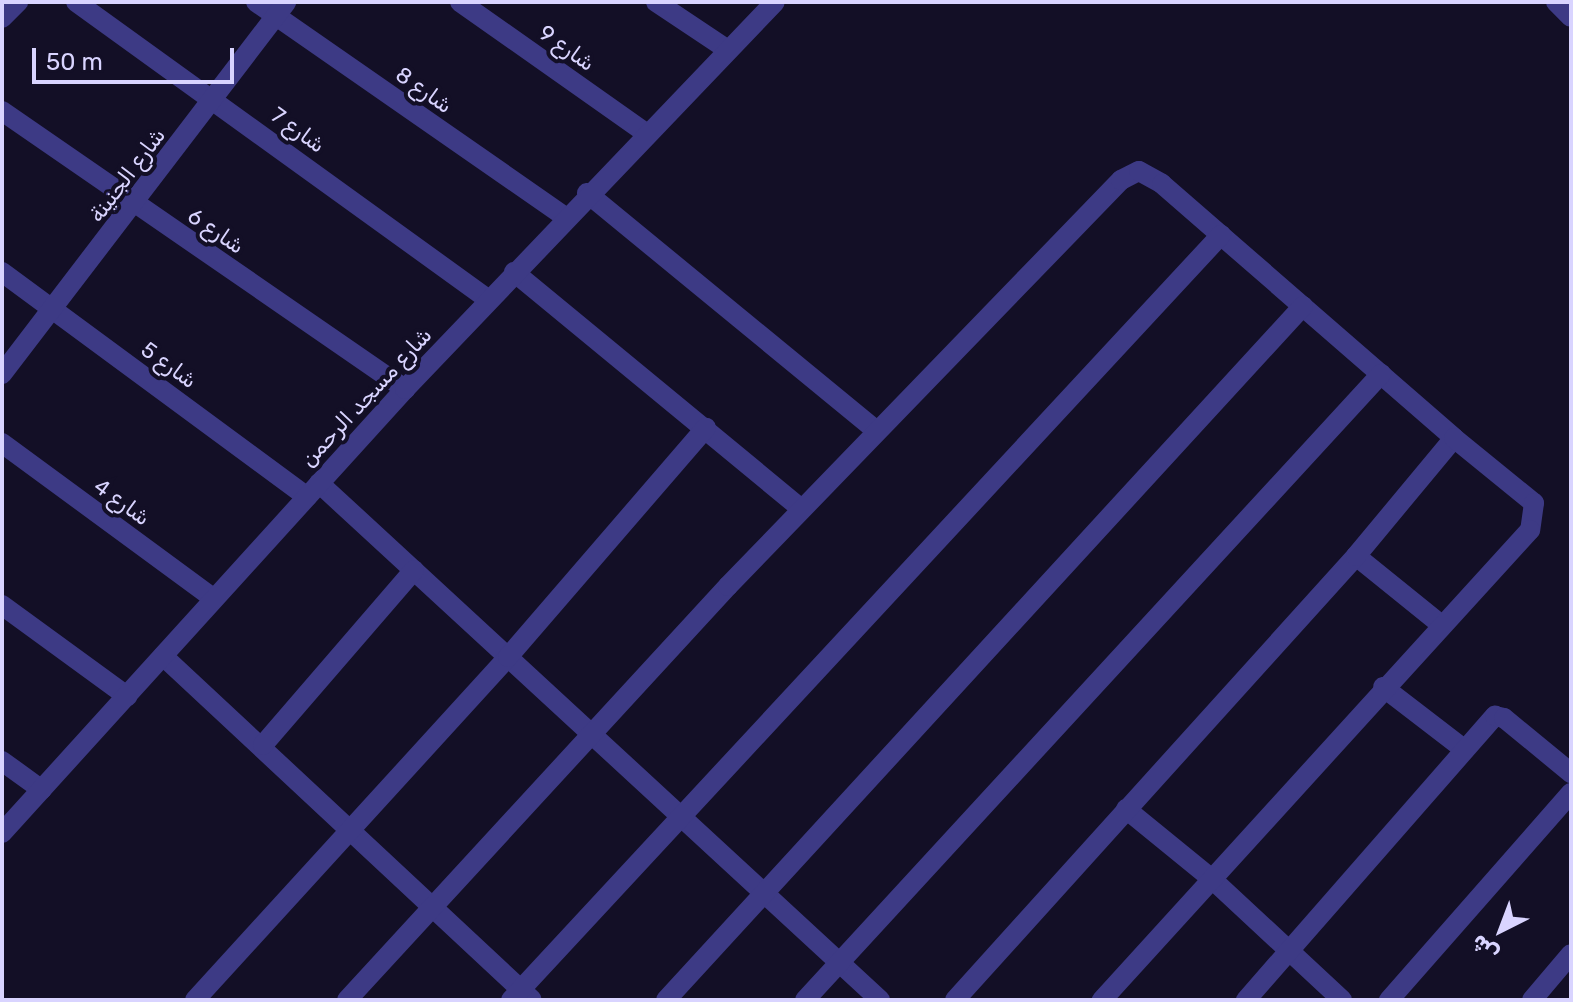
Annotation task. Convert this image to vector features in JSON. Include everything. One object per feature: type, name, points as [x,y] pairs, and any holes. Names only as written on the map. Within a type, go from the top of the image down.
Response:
[{"type":"street","points":[[2,18],[18,2]]},
{"type":"street","name":"شارع 7","points":[[76,2],[489,300]]},
{"type":"street","name":"شارع 8","points":[[256,2],[280,9],[565,217]]},
{"type":"street","name":"شارع 9","points":[[460,2],[646,133]]},
{"type":"street","points":[[656,2],[728,50]]},
{"type":"street","name":"شارع مسجد الرحمن","points":[[2,833],[587,193],[775,2]]},
{"type":"street","points":[[1556,2],[1571,17]]},
{"type":"street","name":"شارع الجنينة","points":[[2,374],[136,205],[280,9]]},
{"type":"street","name":"شارع 6","points":[[2,111],[405,389]]},
{"type":"street","points":[[347,1000],[801,509],[1121,180],[1139,171],[1162,184],[1454,438],[1523,491],[1536,515],[1530,530],[1439,623],[1213,880],[1102,1000]]},
{"type":"street","points":[[587,193],[877,431]]},
{"type":"street","points":[[163,656],[263,745],[521,997],[683,817],[1221,235]]},
{"type":"street","name":"شارع 5","points":[[2,272],[313,490],[414,570],[880,1000]]},
{"type":"street","points":[[514,272],[801,509]]},
{"type":"street","points":[[666,1000],[1303,306]]},
{"type":"street","points":[[805,1000],[1381,374]]},
{"type":"street","points":[[195,1000],[508,657],[706,428]]},
{"type":"street","points":[[955,1000],[1356,556],[1454,438]]},
{"type":"street","name":"شارع 4","points":[[2,443],[214,599]]},
{"type":"street","points":[[1356,556],[1439,623]]},
{"type":"street","points":[[263,745],[414,570]]},
{"type":"street","points":[[2,605],[127,696]]},
{"type":"street","points":[[1383,687],[1465,750]]},
{"type":"street","points":[[1246,1000],[1487,722],[1504,718],[1571,773]]},
{"type":"street","points":[[2,761],[42,790]]},
{"type":"street","points":[[1389,1000],[1571,793]]},
{"type":"street","points":[[1126,809],[1213,880],[1342,1000]]},
{"type":"street","points":[[1532,1000],[1571,954]]}]
